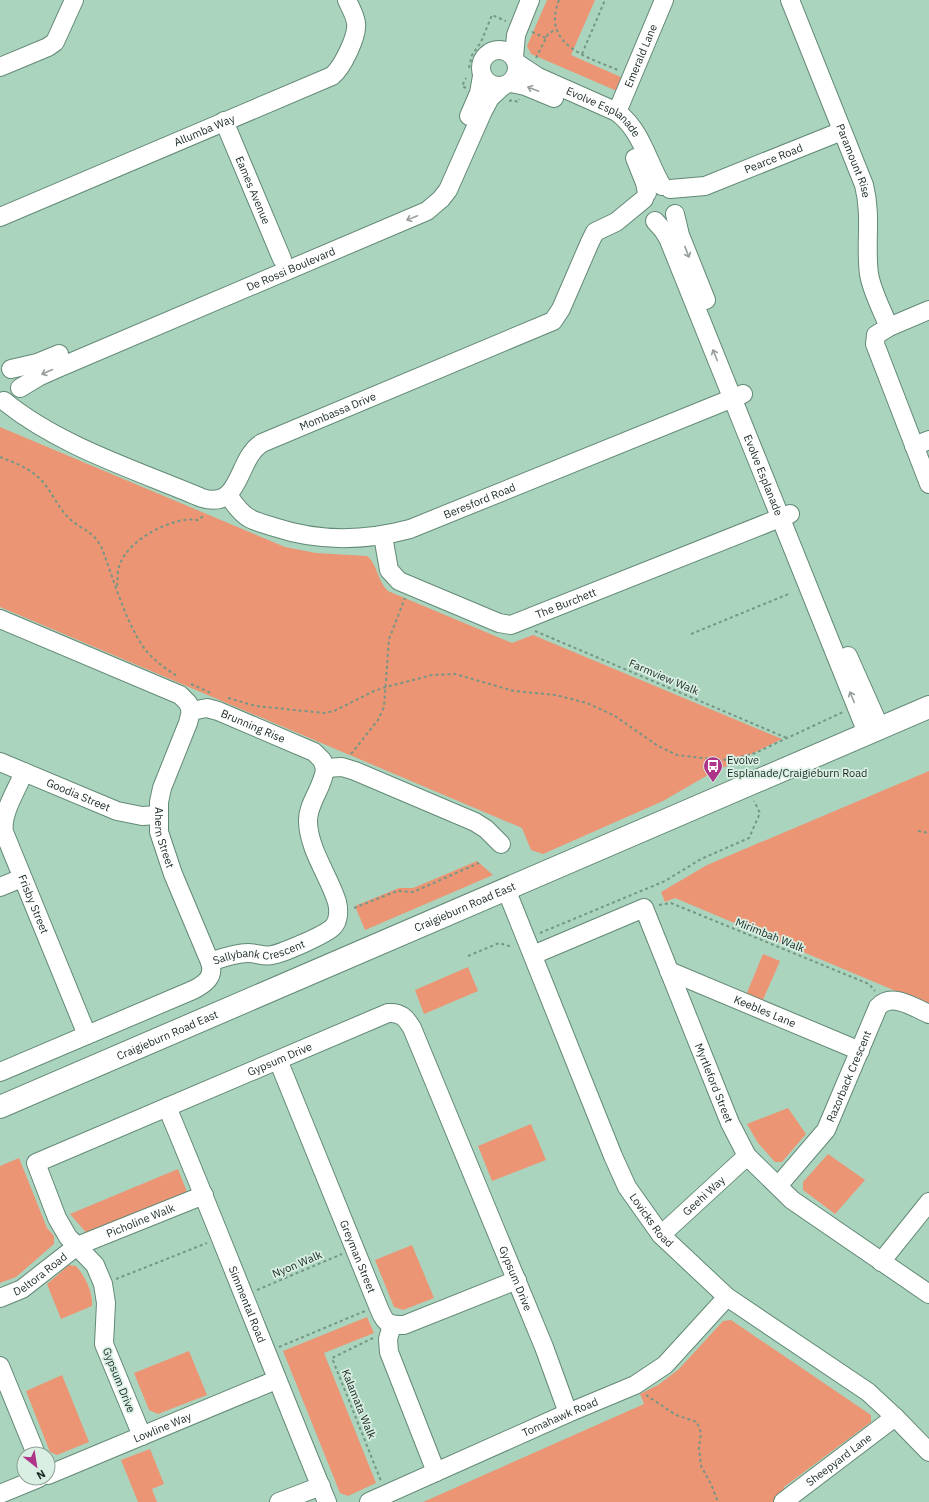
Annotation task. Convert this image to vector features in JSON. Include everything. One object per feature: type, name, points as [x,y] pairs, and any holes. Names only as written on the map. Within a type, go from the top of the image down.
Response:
[{"type":"main road","name":"Craigieburn Road East","points":[[0,1107],[929,707]]},
{"type":"street","points":[[0,67],[48,47],[55,42],[74,0]]},
{"type":"street","name":"Allumba Way","points":[[0,217],[336,73],[342,64],[356,28],[354,17],[347,0]]},
{"type":"street","points":[[518,0],[506,31],[493,51],[482,61],[482,76],[491,85],[507,85],[517,74],[516,35],[530,0]]},
{"type":"street","name":"Emerald Lane","points":[[617,112],[664,0]]},
{"type":"street","name":"Paramount Rise","points":[[790,0],[867,197],[869,210],[869,274],[876,296],[882,331],[874,344],[922,443],[929,484]]},
{"type":"street","points":[[493,51],[507,52],[516,60]]},
{"type":"street","name":"Evolve Esplanade","points":[[516,60],[538,77],[617,112],[636,130],[653,170],[656,192]]},
{"type":"street","name":"De Rossi Boulevard","points":[[5,366],[37,363],[50,358],[413,204],[427,196],[434,189],[442,176],[479,93],[482,76]]},
{"type":"street","name":"Evolve Esplanade","points":[[507,85],[534,89],[615,126],[629,144],[645,183],[656,192]]},
{"type":"street","name":"De Rossi Boulevard","points":[[2,401],[13,398],[20,390],[40,376],[427,211],[441,199],[448,190],[490,98],[507,85]]},
{"type":"street","name":"Eames Avenue","points":[[224,121],[282,259]]},
{"type":"street","name":"Pearce Road","points":[[656,192],[705,186],[842,131]]},
{"type":"street","name":"Pearce Road","points":[[677,212],[705,186]]},
{"type":"street","points":[[656,192],[678,198],[677,212],[666,221],[652,220],[644,209],[656,192]]},
{"type":"street","name":"Mombassa Drive","points":[[228,495],[234,488],[249,455],[253,449],[262,443],[553,321],[561,310],[592,236],[599,230],[616,222],[656,192]]},
{"type":"street","name":"Evolve Esplanade","points":[[677,212],[680,235],[738,397]]},
{"type":"street","name":"Evolve Esplanade","points":[[652,220],[668,238],[738,397],[786,516],[856,707],[873,730]]},
{"type":"street","name":"Mombassa Drive","points":[[616,222],[652,220]]},
{"type":"street","points":[[882,331],[929,310]]},
{"type":"street","points":[[5,366],[19,377],[20,390],[36,425]]},
{"type":"street","name":"Beresford Road","points":[[228,495],[246,516],[283,530],[303,535],[330,538],[383,536],[416,526],[738,397]]},
{"type":"street","points":[[2,401],[23,417],[58,438],[208,500],[219,499],[228,495]]},
{"type":"street","name":"Evolve Esplanade","points":[[786,516],[842,642],[873,730]]},
{"type":"street","name":"The Burchett","points":[[383,536],[389,570],[395,578],[410,586],[498,623],[511,625],[786,516]]},
{"type":"street","points":[[0,619],[180,695],[188,703],[191,711]]},
{"type":"street","name":"Brunning Rise","points":[[191,711],[207,708],[218,711],[318,754],[325,768]]},
{"type":"street","name":"Ahern Street","points":[[191,711],[188,723],[162,788],[158,815],[159,832],[166,855],[210,962]]},
{"type":"street","name":"Goodia Street","points":[[0,762],[117,811],[142,816],[158,815]]},
{"type":"street","points":[[325,768],[346,768],[475,822],[486,829],[501,844]]},
{"type":"street","name":"Sallybank Crescent","points":[[0,1072],[202,985],[211,975],[210,962],[246,953],[265,956],[279,953],[324,934],[333,927],[338,915],[337,902],[311,838],[308,820],[309,811],[323,780],[325,768]]},
{"type":"street","name":"Frisby Street","points":[[24,772],[3,824],[6,840],[87,1035]]},
{"type":"street","points":[[0,887],[22,878]]},
{"type":"street","name":"Lovicks Road","points":[[506,889],[613,1156],[627,1187],[661,1235],[727,1297],[868,1392],[896,1417],[929,1452]]},
{"type":"street","points":[[533,955],[644,908]]},
{"type":"street","name":"Myrtleford Street","points":[[644,908],[730,1123],[747,1156],[792,1200],[929,1294]]},
{"type":"street","name":"Keebles Lane","points":[[669,971],[860,1051]]},
{"type":"street","points":[[884,1001],[893,1000],[904,1002],[929,1014]]},
{"type":"street","name":"Razorback Crescent","points":[[778,1186],[826,1130],[878,1007],[884,1001]]},
{"type":"street","name":"Gypsum Drive","points":[[142,1436],[104,1344],[106,1303],[103,1284],[95,1266],[68,1237],[57,1218],[36,1163],[388,1013],[400,1014],[407,1020],[412,1028],[517,1280],[568,1413]]},
{"type":"street","name":"Greyman Street","points":[[278,1060],[356,1248],[378,1306],[384,1319],[392,1325]]},
{"type":"street","name":"Simmental Road","points":[[166,1107],[204,1195],[267,1352],[276,1380],[327,1502]]},
{"type":"street","name":"Geehi Way","points":[[661,1235],[747,1156]]},
{"type":"street","name":"Picholine Walk","points":[[77,1246],[204,1195]]},
{"type":"street","points":[[882,1262],[929,1202]]},
{"type":"street","name":"Deltora Road","points":[[0,1298],[22,1288],[77,1246]]},
{"type":"street","points":[[436,1472],[389,1352],[388,1339],[392,1325],[404,1325],[517,1280]]},
{"type":"street","name":"Tomahawk Road","points":[[369,1502],[568,1413],[635,1385],[665,1365],[727,1297]]},
{"type":"street","points":[[0,1366],[33,1446]]},
{"type":"street","name":"Lowline Way","points":[[56,1471],[276,1380]]},
{"type":"street","name":"Sheepyard Lane","points":[[783,1502],[896,1417]]},
{"type":"street","points":[[0,1494],[20,1486]]},
{"type":"street","points":[[279,1502],[320,1486]]},
{"type":"path","points":[[559,0],[554,18],[556,29],[570,48],[632,76]]},
{"type":"path","points":[[582,54],[605,0]]},
{"type":"path","points":[[0,457],[23,466],[39,477],[64,513],[72,521],[94,535],[101,546],[132,626],[145,649],[165,668],[180,678]]},
{"type":"path","points":[[117,587],[119,564],[128,551],[150,533],[169,524],[188,519],[198,520],[202,517],[208,500]]},
{"type":"path","points":[[346,768],[351,754],[378,720],[384,707],[389,639],[410,586]]},
{"type":"path","points":[[691,634],[791,593]]},
{"type":"path","name":"Farmview Walk","points":[[534,630],[787,738]]},
{"type":"path","points":[[223,697],[256,706],[324,713],[334,711],[374,691],[432,675],[455,674],[514,691],[556,695],[604,710],[667,751],[677,755],[703,760],[718,760],[745,756],[837,714],[856,707]]},
{"type":"path","points":[[185,682],[216,695]]},
{"type":"path","points":[[468,956],[499,943],[509,946],[666,881],[701,859],[749,838],[760,813],[746,785]]},
{"type":"path","points":[[918,831],[929,833]]},
{"type":"path","points":[[354,908],[396,891],[413,892],[479,863]]},
{"type":"path","name":"Mirimbah Walk","points":[[644,908],[672,903],[868,984],[884,1001]]},
{"type":"path","points":[[103,1284],[221,1237]]},
{"type":"path","name":"Nyon Walk","points":[[244,1295],[356,1248]]},
{"type":"path","points":[[267,1352],[378,1306]]},
{"type":"path","name":"Kalamata Walk","points":[[370,1340],[332,1358],[386,1494]]},
{"type":"path","points":[[643,1393],[676,1415],[697,1422],[701,1433],[698,1448],[700,1466],[711,1484],[718,1502]]},
{"type":"shaded area","points":[[547,0],[595,0],[571,55],[623,78],[617,91],[531,54],[527,46]]},
{"type":"shaded area","points":[[0,427],[285,547],[316,553],[367,556],[373,563],[381,582],[388,591],[512,643],[533,635],[782,739],[708,775],[663,801],[543,854],[531,850],[522,828],[0,607]]},
{"type":"shaded area","points":[[929,771],[929,1005],[675,898],[665,902],[661,892],[707,865]]},
{"type":"shaded area","points":[[477,861],[493,875],[365,930],[355,906],[399,888],[413,888]]},
{"type":"shaded area","points":[[763,954],[780,961],[762,1002],[746,995]]},
{"type":"shaded area","points":[[468,967],[478,991],[424,1014],[415,990]]},
{"type":"shaded area","points":[[788,1108],[806,1134],[782,1162],[775,1162],[758,1143],[747,1124]]},
{"type":"shaded area","points":[[531,1124],[546,1160],[492,1181],[478,1146]]},
{"type":"shaded area","points":[[828,1154],[865,1180],[835,1214],[803,1190],[803,1182]]},
{"type":"shaded area","points":[[19,1158],[47,1228],[54,1236],[54,1244],[16,1277],[0,1283],[0,1166]]},
{"type":"shaded area","points":[[178,1169],[189,1197],[90,1237],[70,1214]]},
{"type":"shaded area","points":[[412,1245],[434,1298],[403,1310],[394,1307],[375,1260]]},
{"type":"shaded area","points":[[69,1265],[76,1266],[85,1279],[90,1290],[92,1306],[61,1319],[47,1284]]},
{"type":"shaded area","points":[[367,1317],[374,1333],[324,1353],[376,1483],[348,1496],[340,1493],[283,1351]]},
{"type":"shaded area","points":[[731,1320],[871,1415],[871,1422],[784,1487],[782,1502],[423,1502],[644,1404],[640,1394],[658,1385],[679,1369],[723,1321]]},
{"type":"shaded area","points":[[189,1351],[207,1395],[158,1414],[149,1410],[134,1373]]},
{"type":"shaded area","points":[[62,1375],[89,1442],[56,1455],[56,1446],[48,1446],[26,1391]]},
{"type":"shaded area","points":[[150,1449],[164,1484],[152,1489],[157,1502],[138,1502],[121,1460]]},
{"type":"place","name":"Evolve Esplanade/Craigieburn Road","points":[[713,783]]}]
